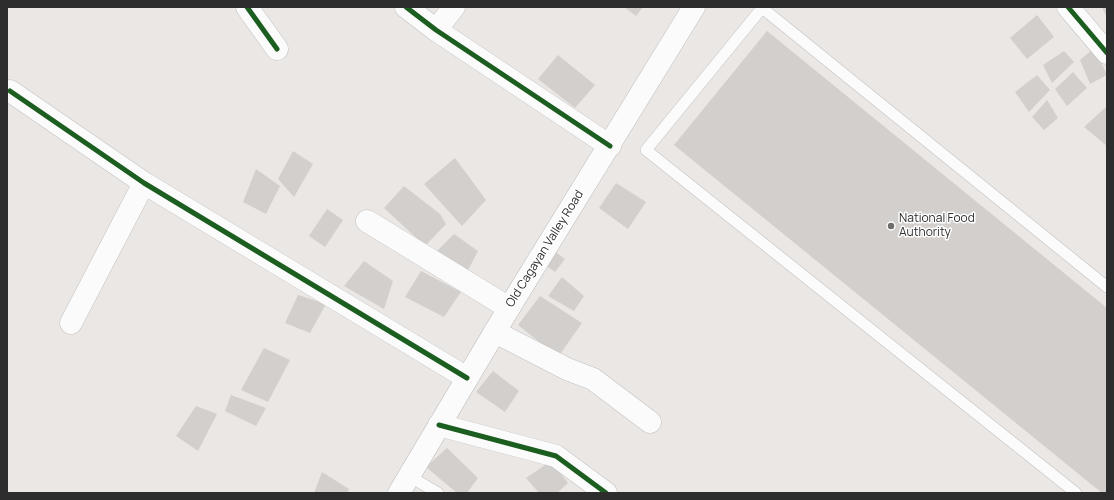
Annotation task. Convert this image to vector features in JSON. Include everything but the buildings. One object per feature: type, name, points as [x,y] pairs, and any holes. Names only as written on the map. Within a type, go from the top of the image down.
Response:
[{"type":"street","points":[[247,7],[277,48]]},
{"type":"street","points":[[406,7],[436,30],[610,146]]},
{"type":"street","points":[[436,30],[454,7]]},
{"type":"street","name":"Old Cagayan Valley Road","points":[[404,484],[509,308],[610,146],[694,7]]},
{"type":"street","points":[[1068,7],[1107,53]]},
{"type":"street","points":[[10,91],[144,183],[467,378]]},
{"type":"street","points":[[71,323],[144,183]]},
{"type":"street","points":[[367,220],[509,308]]},
{"type":"street","points":[[495,332],[567,369],[593,379],[650,422]]},
{"type":"street","points":[[440,425],[556,456],[606,493]]},
{"type":"lane","points":[[1076,493],[646,150],[761,7],[1107,287]]},
{"type":"lane","points":[[404,484],[438,493]]},
{"type":"cycle path","points":[[247,7],[277,49]]},
{"type":"cycle path","points":[[406,7],[436,30],[610,146]]},
{"type":"cycle path","points":[[1068,7],[1107,53]]},
{"type":"cycle path","points":[[10,91],[144,183],[467,378]]},
{"type":"cycle path","points":[[439,425],[556,456],[606,493]]},
{"type":"place","name":"National Food Authority","points":[[891,226]]}]
